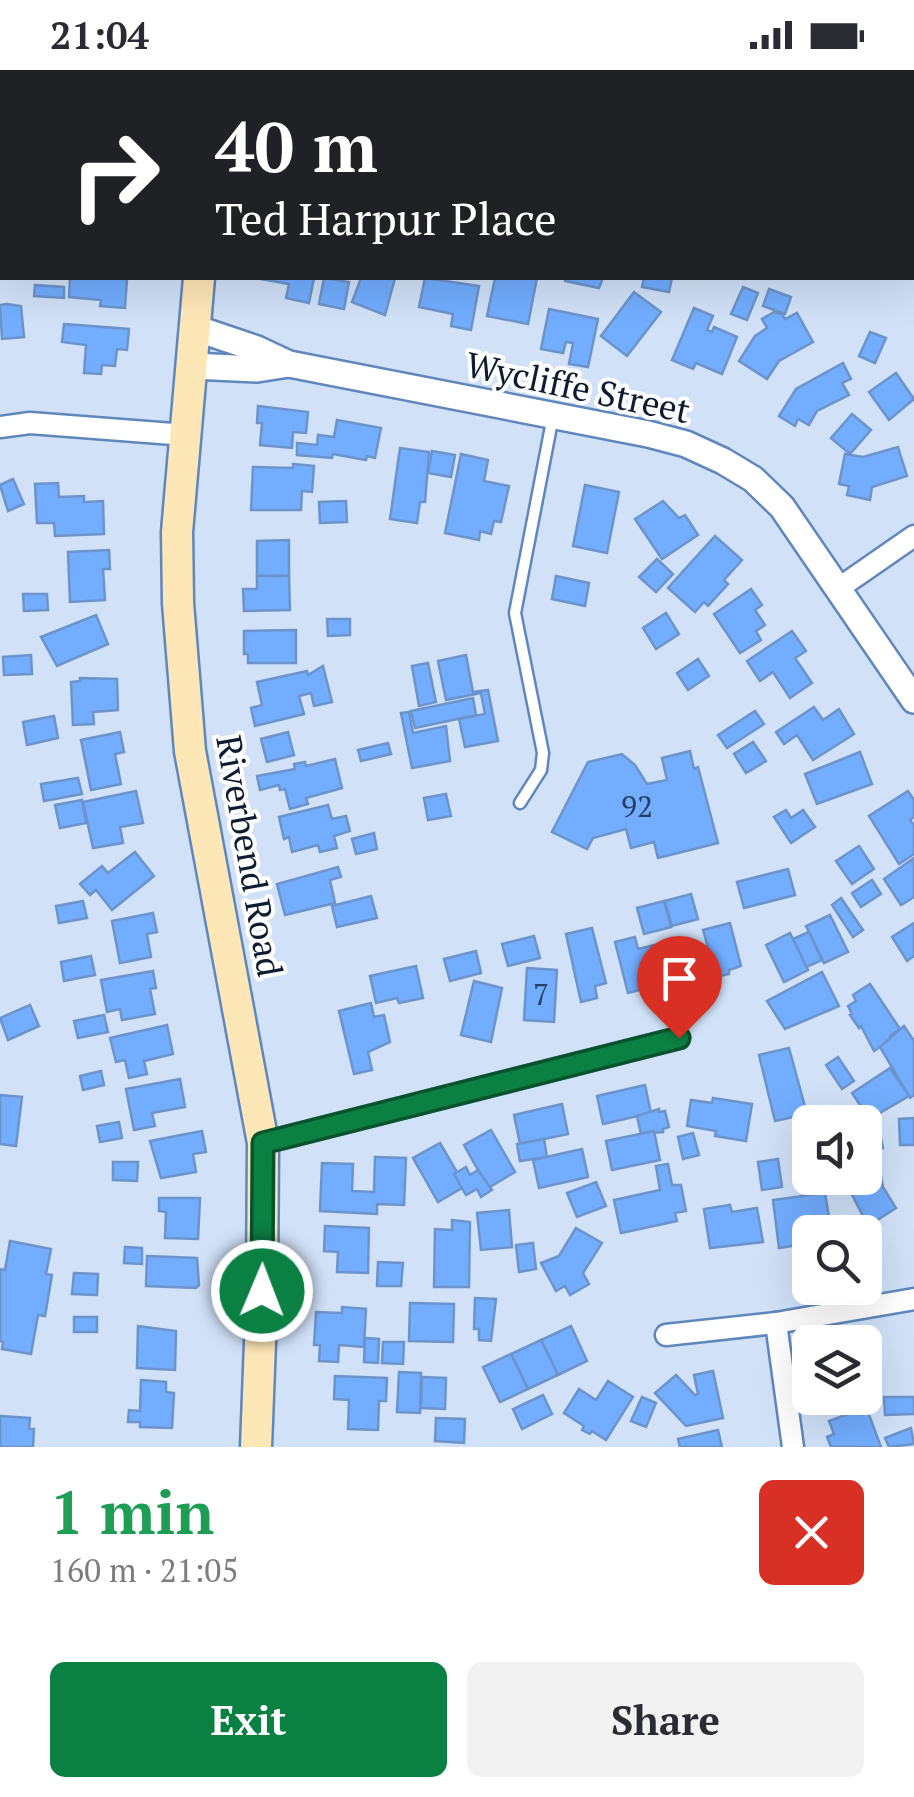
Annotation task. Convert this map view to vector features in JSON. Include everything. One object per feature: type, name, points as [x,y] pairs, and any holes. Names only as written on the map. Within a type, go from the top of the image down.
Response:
[{"type":"main road","name":"Riverbend Road","points":[[199,280],[177,532],[183,693],[201,819],[263,1143],[256,1447]]},
{"type":"street","name":"Wycliffe Street","points":[[195,328],[257,348],[289,364],[686,444],[723,461],[753,479],[782,506],[914,700]]},
{"type":"street","name":"Wycliffe Street","points":[[192,366],[257,369],[289,364]]},
{"type":"street","points":[[0,426],[30,423],[186,435]]},
{"type":"street","points":[[839,588],[914,536]]},
{"type":"street","points":[[263,1143],[679,1038]]},
{"type":"street","points":[[666,1335],[776,1323],[914,1299]]},
{"type":"street","points":[[776,1323],[793,1447]]},
{"type":"lane","points":[[520,803],[541,770],[543,753],[515,614],[553,415]]},
{"type":"building","points":[[70,280],[127,280],[125,308],[100,306],[101,300],[69,297]]},
{"type":"building","points":[[266,280],[314,280],[309,303],[286,298],[289,284]]},
{"type":"building","points":[[324,280],[349,282],[344,309],[319,304]]},
{"type":"building","points":[[360,280],[394,280],[385,315],[352,302]]},
{"type":"building","points":[[425,280],[479,286],[471,330],[451,326],[453,314],[419,307]]},
{"type":"building","points":[[495,280],[537,280],[528,324],[487,316]]},
{"type":"building","points":[[565,280],[602,280],[599,288]]},
{"type":"building","points":[[644,280],[672,280],[669,292],[642,287]]},
{"type":"building","points":[[35,285],[64,287],[64,298],[34,296]]},
{"type":"building","points":[[743,287],[758,293],[747,320],[731,314]]},
{"type":"building","points":[[769,289],[791,297],[785,314],[763,306]]},
{"type":"building","points":[[634,292],[661,312],[627,356],[601,336]]},
{"type":"building","points":[[0,305],[21,306],[24,337],[2,339]]},
{"type":"building","points":[[694,308],[713,316],[707,330],[712,332],[714,327],[737,337],[722,374],[696,363],[693,369],[672,360]]},
{"type":"building","points":[[549,309],[598,319],[588,367],[569,364],[573,343],[566,342],[563,353],[541,349]]},
{"type":"building","points":[[774,312],[785,319],[797,313],[813,342],[779,361],[767,379],[739,361],[755,336],[767,328],[762,319]]},
{"type":"building","points":[[64,324],[129,329],[127,350],[117,349],[115,366],[102,365],[101,374],[84,373],[86,345],[62,342]]},
{"type":"building","points":[[870,332],[886,338],[875,363],[859,356]]},
{"type":"building","points":[[843,363],[851,379],[842,383],[849,395],[817,411],[809,425],[798,419],[795,426],[779,416],[796,389]]},
{"type":"building","points":[[896,373],[914,399],[889,420],[869,392]]},
{"type":"building","points":[[258,406],[308,412],[306,433],[293,432],[292,448],[260,445],[262,423],[257,423]]},
{"type":"building","points":[[852,414],[871,430],[850,454],[831,438]]},
{"type":"building","points":[[337,420],[381,428],[375,458],[297,455],[297,443],[317,445],[318,435],[334,437]]},
{"type":"building","points":[[898,447],[907,476],[872,487],[870,500],[847,495],[849,486],[839,484],[845,454],[863,457]]},
{"type":"building","points":[[400,448],[429,452],[425,502],[420,502],[417,523],[390,519]]},
{"type":"building","points":[[432,451],[455,455],[451,477],[428,473]]},
{"type":"building","points":[[461,454],[488,460],[484,481],[509,486],[501,522],[494,521],[491,534],[480,531],[479,540],[445,533]]},
{"type":"building","points":[[293,464],[314,466],[312,492],[302,491],[301,510],[251,510],[253,467],[293,468]]},
{"type":"building","points":[[13,479],[24,504],[8,511],[0,485]]},
{"type":"building","points":[[58,483],[59,497],[84,496],[84,502],[103,501],[104,534],[55,536],[54,523],[37,523],[35,484]]},
{"type":"building","points":[[585,485],[619,492],[607,553],[573,546]]},
{"type":"building","points":[[346,501],[347,522],[320,523],[319,502]]},
{"type":"building","points":[[663,501],[679,518],[685,515],[698,535],[662,559],[635,519]]},
{"type":"building","points":[[715,536],[742,560],[724,580],[728,584],[708,606],[704,602],[695,612],[668,588]]},
{"type":"building","points":[[289,540],[289,576],[257,576],[257,541]]},
{"type":"building","points":[[109,550],[110,569],[103,569],[105,600],[70,602],[68,552]]},
{"type":"building","points":[[657,559],[673,574],[656,592],[639,577]]},
{"type":"building","points":[[257,576],[289,576],[290,610],[244,611],[243,589],[257,589]]},
{"type":"building","points":[[556,576],[589,583],[585,606],[552,599]]},
{"type":"building","points":[[751,589],[762,605],[755,610],[765,625],[756,631],[761,640],[740,653],[714,614]]},
{"type":"building","points":[[23,594],[47,594],[48,610],[24,611]]},
{"type":"building","points":[[666,613],[679,634],[656,649],[643,628]]},
{"type":"building","points":[[96,615],[108,644],[57,666],[41,637]]},
{"type":"building","points":[[327,619],[350,619],[350,635],[328,636]]},
{"type":"building","points":[[296,630],[296,663],[248,663],[244,631]]},
{"type":"building","points":[[792,631],[806,651],[795,658],[812,683],[790,698],[773,672],[760,681],[747,661]]},
{"type":"building","points":[[31,655],[32,674],[4,675],[3,657]]},
{"type":"building","points":[[466,655],[473,692],[488,690],[498,741],[465,747],[459,719],[485,714],[481,693],[446,700],[438,661]]},
{"type":"building","points":[[698,659],[709,676],[688,690],[677,673]]},
{"type":"building","points":[[428,663],[436,702],[419,706],[412,666]]},
{"type":"building","points":[[323,666],[332,702],[314,706],[311,693],[299,696],[304,714],[255,726],[251,708],[262,705],[257,682],[307,671],[308,675]]},
{"type":"building","points":[[80,678],[117,679],[118,710],[93,712],[94,724],[73,725],[71,682]]},
{"type":"building","points":[[473,698],[476,715],[415,728],[411,711]]},
{"type":"building","points":[[814,707],[823,720],[839,709],[854,734],[813,760],[797,735],[784,744],[776,732]]},
{"type":"building","points":[[755,711],[764,724],[727,748],[718,735]]},
{"type":"building","points":[[409,712],[413,733],[446,726],[450,761],[412,768],[401,713]]},
{"type":"building","points":[[54,716],[58,738],[27,745],[23,722]]},
{"type":"building","points":[[120,732],[124,752],[115,754],[121,784],[91,790],[81,740]]},
{"type":"building","points":[[288,732],[294,755],[267,762],[261,739]]},
{"type":"building","points":[[753,742],[766,761],[746,773],[734,754]]},
{"type":"building","points":[[388,743],[391,754],[361,761],[358,750]]},
{"type":"building","points":[[690,751],[718,843],[658,858],[654,842],[631,848],[626,829],[593,838],[587,849],[552,832],[588,762],[622,754],[647,784],[667,780],[662,758]]},
{"type":"building","points":[[860,752],[872,784],[817,804],[805,774]]},
{"type":"building","points":[[335,759],[342,788],[306,798],[308,804],[290,809],[285,789],[280,790],[279,785],[260,790],[257,776],[295,769],[294,764],[305,762],[306,766]]},
{"type":"building","points":[[78,778],[82,794],[44,801],[41,784]]},
{"type":"building","points":[[136,791],[143,823],[120,827],[123,843],[93,848],[83,802]]},
{"type":"building","points":[[908,791],[914,800],[914,817],[910,820],[914,825],[914,854],[899,864],[869,816]]},
{"type":"building","points":[[446,794],[451,816],[428,820],[424,798]]},
{"type":"building","points":[[82,800],[86,823],[60,828],[55,805]]},
{"type":"building","points":[[328,805],[332,819],[346,816],[350,831],[334,836],[337,848],[320,852],[318,845],[292,852],[279,817]]},
{"type":"building","points":[[786,810],[791,818],[803,810],[815,827],[791,843],[774,817]]},
{"type":"building","points":[[374,833],[377,849],[356,854],[352,839]]},
{"type":"building","points":[[859,846],[874,869],[852,884],[836,861]]},
{"type":"building","points":[[135,852],[154,876],[112,910],[96,890],[90,895],[80,884],[102,866],[108,873]]},
{"type":"building","points":[[914,858],[914,897],[901,905],[884,879]]},
{"type":"building","points":[[338,867],[341,877],[330,880],[335,903],[285,915],[277,884]]},
{"type":"building","points":[[788,869],[795,895],[744,908],[737,882]]},
{"type":"building","points":[[872,880],[881,894],[861,907],[852,893]]},
{"type":"building","points":[[691,894],[698,919],[672,926],[665,901]]},
{"type":"building","points":[[371,896],[377,918],[337,927],[332,906]]},
{"type":"building","points":[[841,898],[863,930],[853,937],[832,905]]},
{"type":"building","points":[[83,901],[87,918],[59,923],[56,906]]},
{"type":"building","points":[[664,901],[671,927],[644,934],[637,908]]},
{"type":"building","points":[[153,913],[157,932],[147,934],[151,957],[120,963],[112,921]]},
{"type":"building","points":[[830,915],[848,952],[824,963],[806,926]]},
{"type":"building","points":[[730,923],[741,966],[729,970],[729,974],[710,978],[703,930]]},
{"type":"building","points":[[914,923],[914,956],[907,961],[892,937]]},
{"type":"building","points":[[592,928],[606,983],[595,986],[597,998],[581,1002],[566,934]]},
{"type":"building","points":[[809,932],[822,960],[806,967],[793,939]]},
{"type":"building","points":[[790,933],[808,970],[784,982],[766,945]]},
{"type":"building","points":[[534,936],[540,958],[508,966],[502,944]]},
{"type":"building","points":[[635,937],[638,949],[654,945],[658,948],[666,983],[628,993],[615,942]]},
{"type":"building","points":[[476,951],[481,973],[450,981],[444,959]]},
{"type":"building","points":[[91,956],[95,975],[64,981],[61,962]]},
{"type":"building","points":[[416,966],[423,998],[376,1003],[370,976]]},
{"type":"building","points":[[527,968],[557,970],[554,1022],[524,1020]]},
{"type":"building","points":[[153,971],[156,988],[150,989],[155,1014],[122,1020],[120,1009],[107,1012],[101,980]]},
{"type":"building","points":[[822,972],[839,1006],[785,1029],[767,1001]]},
{"type":"building","points":[[474,981],[502,988],[491,1042],[461,1035]]},
{"type":"building","points":[[870,984],[900,1029],[874,1051],[848,1006],[856,1001],[853,995]]},
{"type":"building","points":[[371,1003],[374,1017],[384,1015],[390,1042],[368,1052],[372,1070],[354,1074],[339,1011]]},
{"type":"building","points":[[30,1005],[39,1026],[8,1040],[0,1018]]},
{"type":"building","points":[[104,1015],[108,1032],[78,1038],[74,1021]]},
{"type":"building","points":[[167,1025],[173,1054],[144,1061],[147,1074],[129,1078],[125,1060],[116,1062],[110,1038]]},
{"type":"building","points":[[904,1026],[914,1041],[914,1095],[910,1098],[880,1047]]},
{"type":"building","points":[[789,1048],[805,1105],[792,1105],[792,1117],[775,1121],[759,1055]]},
{"type":"building","points":[[838,1057],[854,1081],[842,1089],[826,1065]]},
{"type":"building","points":[[890,1068],[909,1096],[882,1112],[882,1105],[860,1105],[852,1093]]},
{"type":"building","points":[[101,1071],[104,1085],[83,1090],[80,1076]]},
{"type":"building","points":[[180,1079],[185,1107],[152,1113],[155,1126],[134,1130],[126,1089]]},
{"type":"building","points":[[645,1085],[651,1113],[603,1124],[597,1096]]},
{"type":"building","points":[[0,1095],[22,1097],[16,1146],[0,1144]]},
{"type":"building","points":[[713,1098],[752,1104],[746,1141],[687,1126],[691,1100],[712,1103]]},
{"type":"building","points":[[562,1104],[568,1134],[520,1144],[514,1115]]},
{"type":"building","points":[[659,1109],[665,1111],[669,1127],[663,1132],[641,1134],[637,1116]]},
{"type":"building","points":[[914,1118],[914,1145],[900,1145],[899,1119]]},
{"type":"building","points":[[119,1122],[122,1138],[100,1142],[97,1126]]},
{"type":"building","points":[[491,1130],[515,1172],[488,1188],[464,1145]]},
{"type":"building","points":[[202,1131],[206,1152],[193,1154],[196,1172],[161,1178],[150,1141]]},
{"type":"building","points":[[654,1131],[660,1160],[612,1170],[606,1141]]},
{"type":"building","points":[[693,1133],[699,1155],[683,1159],[678,1137]]},
{"type":"building","points":[[544,1139],[547,1157],[520,1161],[517,1144]]},
{"type":"building","points":[[440,1143],[462,1188],[438,1202],[413,1158]]},
{"type":"building","points":[[582,1149],[588,1177],[539,1188],[533,1160]]},
{"type":"building","points":[[375,1157],[406,1158],[404,1205],[377,1204],[377,1214],[320,1211],[322,1163],[353,1164],[352,1191],[374,1192]]},
{"type":"building","points":[[778,1159],[782,1187],[762,1190],[758,1162]]},
{"type":"building","points":[[113,1162],[138,1162],[137,1181],[113,1180]]},
{"type":"building","points":[[668,1164],[672,1185],[681,1185],[686,1211],[675,1213],[677,1221],[621,1233],[614,1200],[660,1190],[656,1166]]},
{"type":"building","points":[[466,1167],[470,1175],[478,1170],[492,1190],[481,1197],[477,1189],[466,1195],[454,1174]]},
{"type":"building","points":[[882,1181],[896,1208],[882,1217],[862,1215],[852,1195],[882,1195]]},
{"type":"building","points":[[596,1182],[606,1206],[577,1217],[567,1193]]},
{"type":"building","points":[[825,1195],[829,1215],[792,1215],[792,1246],[779,1248],[773,1200]]},
{"type":"building","points":[[159,1198],[200,1198],[198,1239],[165,1238],[166,1212],[159,1211]]},
{"type":"building","points":[[730,1205],[732,1212],[757,1208],[763,1242],[710,1248],[704,1209]]},
{"type":"building","points":[[509,1210],[512,1247],[481,1250],[477,1213]]},
{"type":"building","points":[[452,1220],[470,1222],[469,1287],[434,1287],[435,1229],[452,1230]]},
{"type":"building","points":[[325,1226],[369,1228],[368,1273],[337,1272],[338,1252],[324,1251]]},
{"type":"building","points":[[576,1228],[602,1243],[583,1273],[589,1284],[570,1295],[565,1286],[556,1291],[541,1263],[559,1256]]},
{"type":"building","points":[[10,1241],[51,1249],[46,1274],[52,1275],[45,1316],[38,1315],[31,1354],[2,1349],[0,1341],[0,1269],[5,1270]]},
{"type":"building","points":[[533,1243],[536,1269],[519,1272],[516,1245]]},
{"type":"building","points":[[125,1247],[142,1248],[142,1264],[124,1263]]},
{"type":"building","points":[[147,1256],[197,1258],[199,1285],[146,1286]]},
{"type":"building","points":[[378,1262],[403,1263],[401,1286],[377,1286]]},
{"type":"building","points":[[74,1273],[98,1274],[97,1295],[72,1294]]},
{"type":"building","points":[[475,1298],[496,1299],[491,1341],[479,1340],[479,1329],[474,1329]]},
{"type":"building","points":[[410,1303],[454,1304],[453,1342],[409,1341]]},
{"type":"building","points":[[342,1307],[366,1309],[364,1347],[339,1345],[338,1362],[319,1361],[320,1345],[314,1345],[316,1312],[342,1313]]},
{"type":"building","points":[[74,1317],[97,1317],[97,1332],[74,1332]]},
{"type":"building","points":[[138,1326],[176,1331],[175,1370],[137,1368]]},
{"type":"building","points":[[571,1326],[587,1361],[558,1375],[541,1340]]},
{"type":"building","points":[[365,1338],[379,1339],[378,1363],[364,1362]]},
{"type":"building","points":[[541,1340],[558,1375],[528,1389],[511,1354]]},
{"type":"building","points":[[383,1342],[404,1342],[403,1364],[382,1363]]},
{"type":"building","points":[[511,1354],[528,1389],[500,1402],[483,1367]]},
{"type":"building","points":[[713,1371],[723,1418],[686,1426],[655,1393],[676,1375],[698,1394],[694,1375]]},
{"type":"building","points":[[399,1372],[421,1373],[420,1413],[397,1412]]},
{"type":"building","points":[[335,1376],[387,1378],[386,1401],[379,1401],[378,1430],[348,1429],[349,1400],[334,1399]]},
{"type":"building","points":[[422,1377],[446,1378],[445,1409],[421,1408]]},
{"type":"building","points":[[141,1380],[166,1382],[166,1392],[174,1393],[172,1428],[140,1427],[140,1422],[128,1422],[129,1410],[140,1411]]},
{"type":"building","points":[[608,1381],[633,1397],[606,1440],[582,1430],[584,1426],[564,1413],[579,1389],[596,1400]]},
{"type":"building","points":[[543,1395],[552,1414],[522,1429],[513,1409]]},
{"type":"building","points":[[642,1397],[656,1403],[646,1427],[631,1421]]},
{"type":"building","points":[[884,1397],[914,1397],[914,1414],[885,1415]]},
{"type":"building","points":[[845,1415],[869,1415],[881,1447],[831,1447],[827,1437],[834,1434],[829,1421]]},
{"type":"building","points":[[0,1416],[30,1418],[33,1447],[0,1447]]},
{"type":"building","points":[[436,1418],[465,1419],[464,1443],[435,1441]]},
{"type":"building","points":[[911,1428],[914,1444],[889,1447],[885,1438]]},
{"type":"building","points":[[718,1430],[722,1447],[680,1447],[678,1439]]},
{"type":"route","points":[[262,1291],[263,1143],[679,1038]]}]
